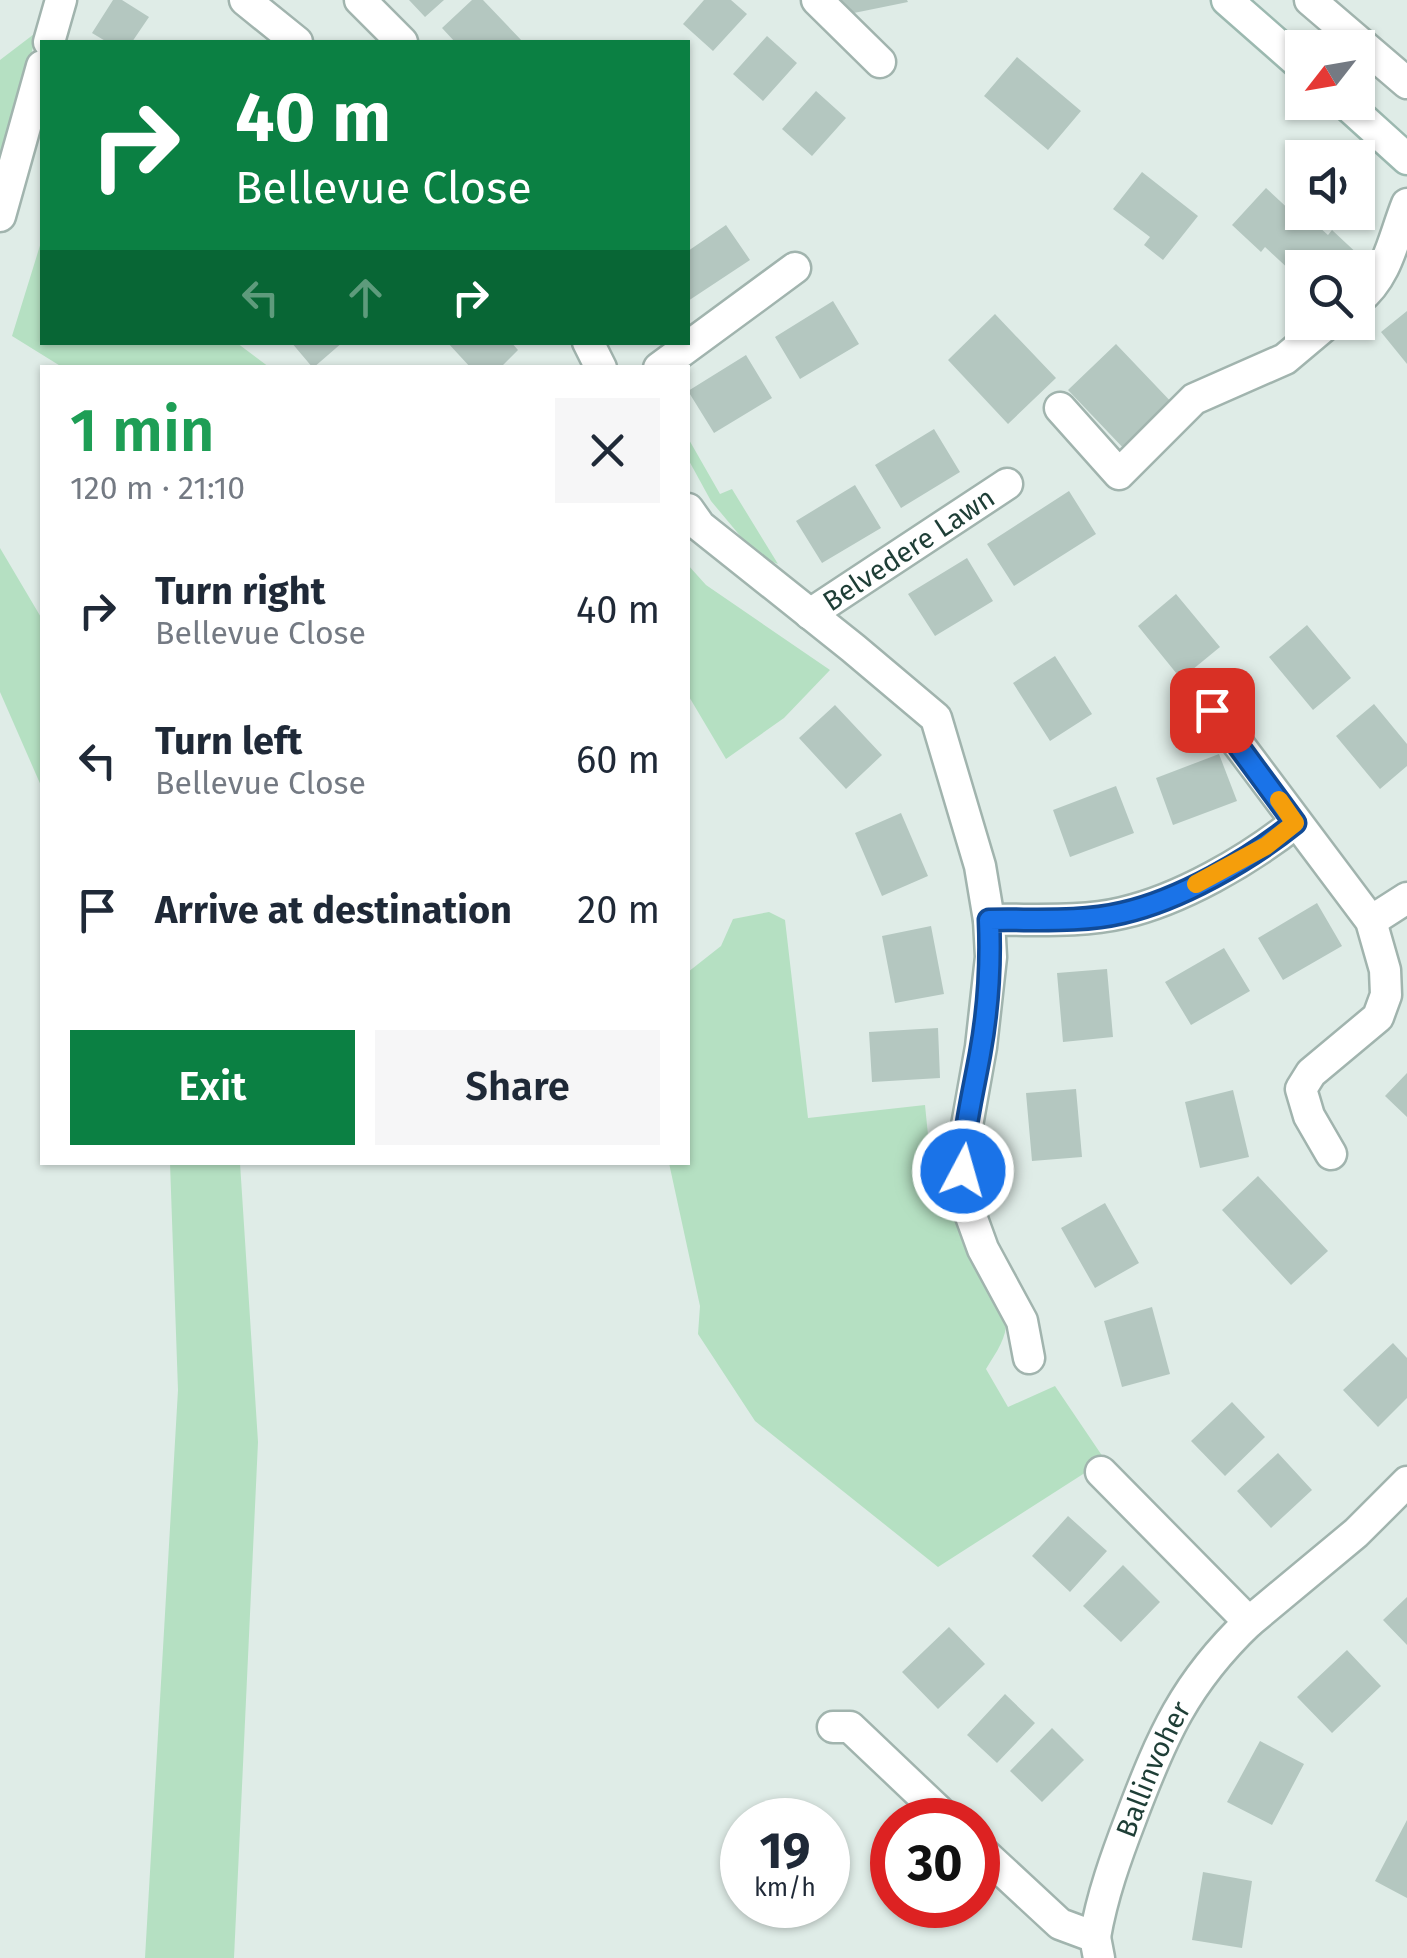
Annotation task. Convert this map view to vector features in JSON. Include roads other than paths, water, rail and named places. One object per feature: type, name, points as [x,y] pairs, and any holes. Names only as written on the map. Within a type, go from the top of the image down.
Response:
[{"type":"street","points":[[50,40],[61,0]]},
{"type":"street","points":[[244,0],[294,40]]},
{"type":"street","points":[[360,0],[400,40]]},
{"type":"street","points":[[817,0],[880,62]]},
{"type":"street","points":[[1227,0],[1285,51]]},
{"type":"street","points":[[1310,0],[1407,83]]},
{"type":"street","points":[[0,216],[40,73]]},
{"type":"street","points":[[1364,120],[1407,159]]},
{"type":"street","points":[[1375,284],[1388,260],[1407,204]]},
{"type":"street","points":[[664,365],[794,268]]},
{"type":"street","points":[[1060,408],[1119,474],[1194,399],[1286,359],[1308,340]]},
{"type":"street","name":"Belvedere Lawn","points":[[810,614],[1006,484]]},
{"type":"street","name":"Belvedere Lawn","points":[[690,512],[700,526],[936,718],[980,866],[989,920]]},
{"type":"street","points":[[1212,710],[1371,921],[1385,970],[1386,995],[1378,1017],[1311,1073],[1300,1089],[1309,1116],[1332,1154]]},
{"type":"street","points":[[1029,1358],[1022,1321],[983,1249],[963,1194],[963,1148],[981,1047],[991,957],[989,920],[1120,914],[1165,900],[1266,846],[1295,823]]},
{"type":"street","points":[[1371,921],[1407,898]]},
{"type":"street","points":[[1100,1472],[1250,1622]]},
{"type":"street","name":"Ballinvoher","points":[[1000,1868],[1060,1924],[1097,1947],[1112,1869],[1161,1740],[1200,1674],[1250,1622],[1356,1533],[1407,1482]]},
{"type":"street","points":[[833,1726],[850,1727],[925,1798]]}]
